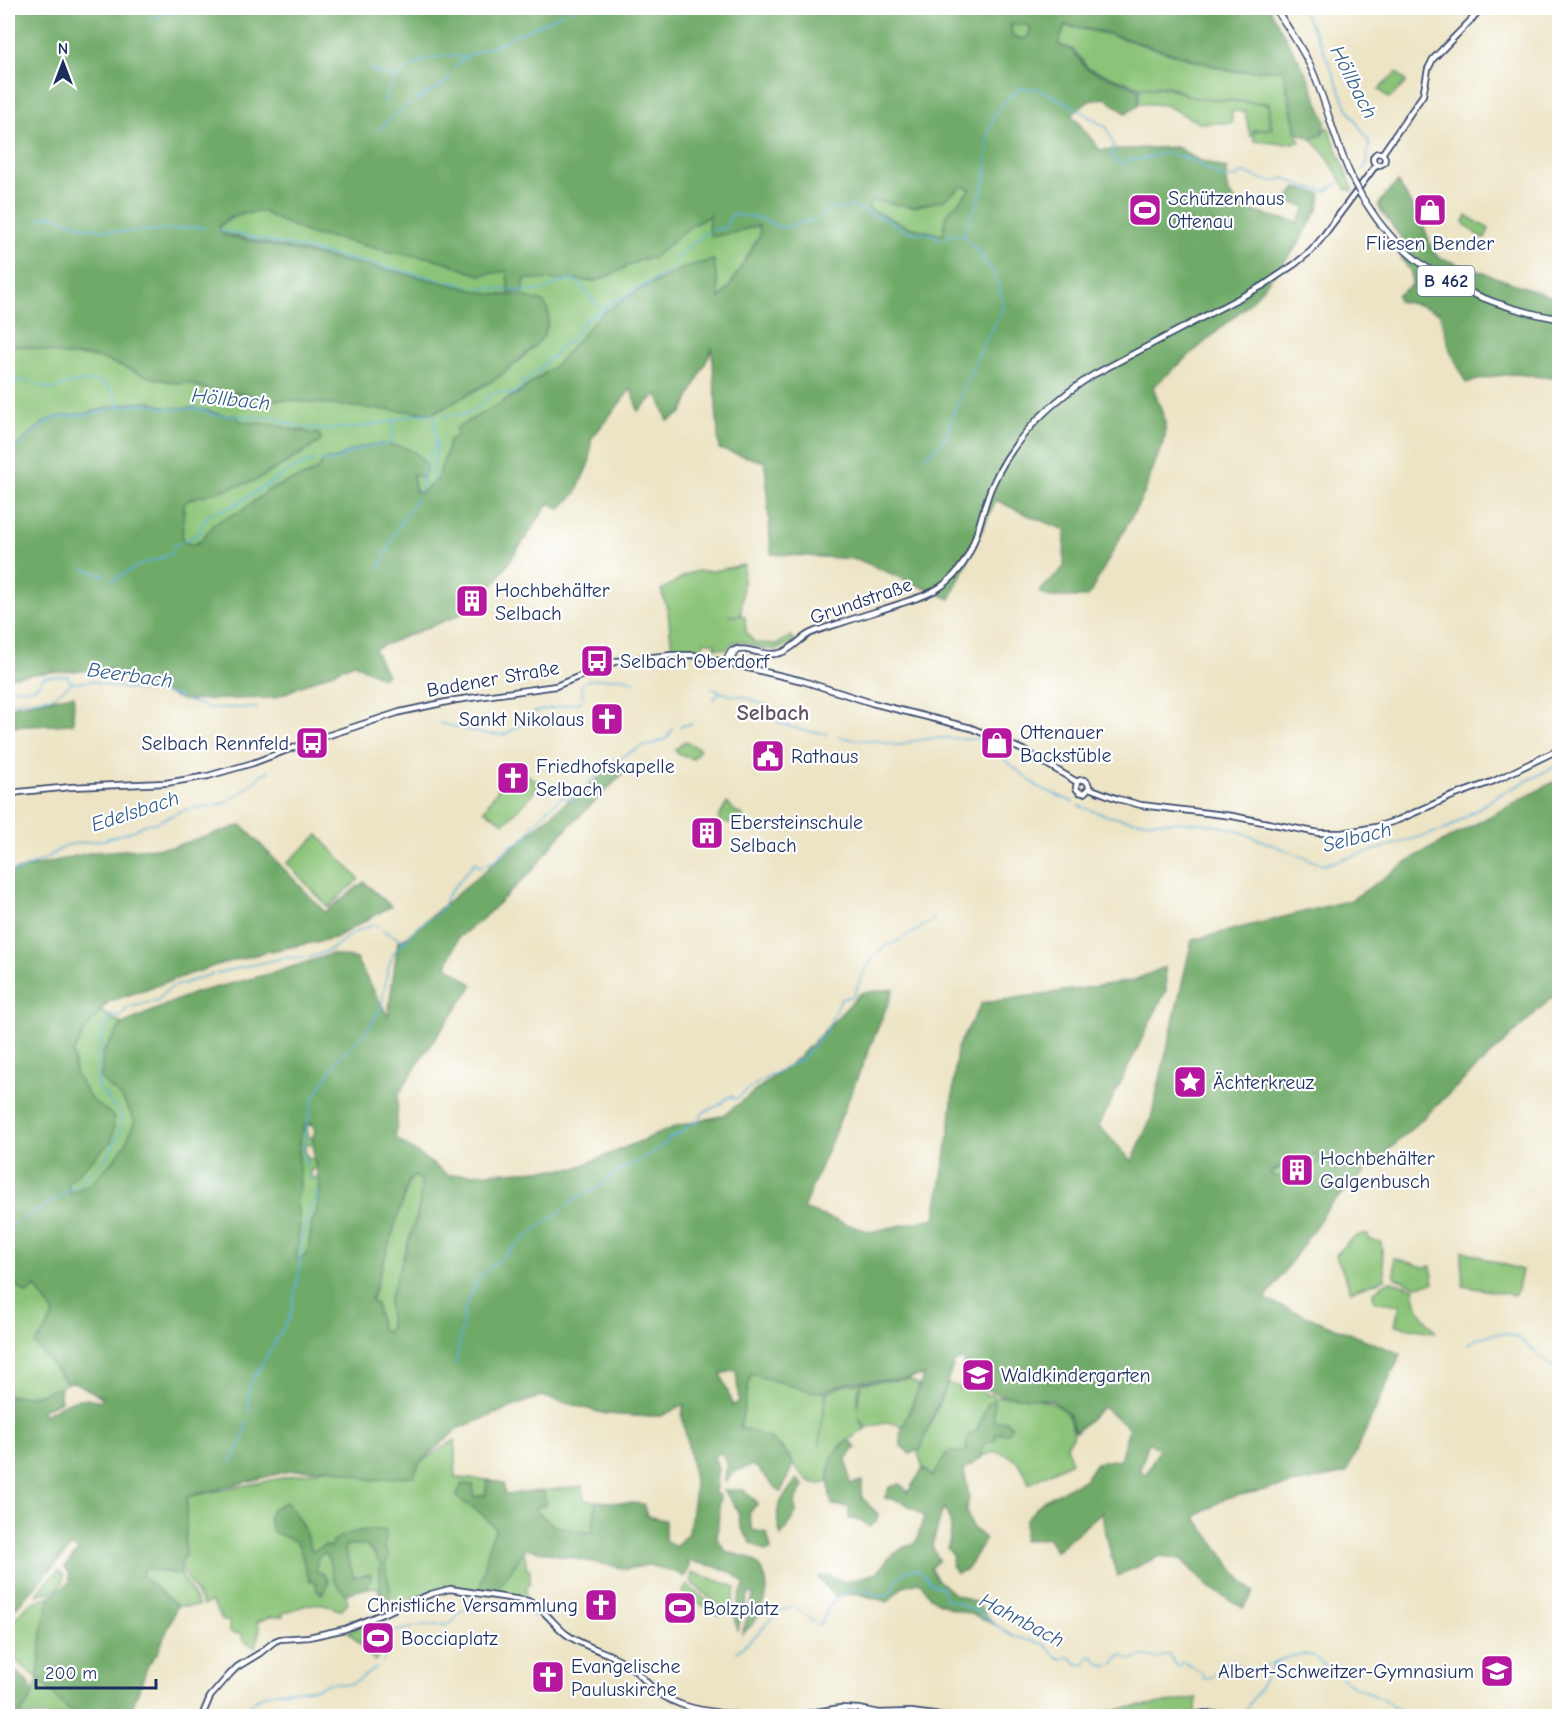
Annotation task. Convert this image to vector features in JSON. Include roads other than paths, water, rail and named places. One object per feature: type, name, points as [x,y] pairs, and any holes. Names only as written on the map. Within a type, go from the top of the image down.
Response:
[{"type":"main road","name":"B 462","points":[[1275,8],[1302,49],[1313,72],[1345,164],[1362,197],[1383,227],[1406,252],[1452,285],[1501,306],[1560,319]]},
{"type":"street","points":[[1382,154],[1420,101],[1433,59],[1481,8]]},
{"type":"street","points":[[1378,153],[1382,154],[1384,163],[1376,165],[1373,162],[1374,156],[1378,153]]},
{"type":"street","name":"Grundstraße","points":[[725,662],[729,652],[737,649],[744,648],[764,654],[780,653],[810,634],[937,589],[954,575],[969,555],[997,476],[1018,442],[1042,413],[1074,387],[1100,370],[1281,275],[1311,250],[1376,165]]},
{"type":"street","name":"Badener Straße","points":[[8,795],[71,787],[166,783],[208,776],[253,763],[302,744],[400,712],[456,700],[556,686],[617,661],[672,655],[693,655],[803,681],[872,703],[971,728],[1023,750],[1077,782]]},
{"type":"street","points":[[1089,788],[1141,805],[1232,816],[1296,830],[1341,833],[1376,827],[1398,819],[1494,781],[1560,749]]},
{"type":"street","points":[[1085,780],[1089,788],[1084,793],[1079,792],[1076,788],[1077,782],[1085,780]]},
{"type":"street","points":[[202,1716],[210,1697],[230,1674],[275,1641],[327,1634],[345,1629],[431,1594],[450,1589],[528,1601],[535,1604],[567,1635],[633,1668],[665,1698],[689,1707],[747,1716]]},
{"type":"street","points":[[792,1716],[828,1709],[849,1708],[879,1713],[911,1712],[942,1716]]},
{"type":"street","points":[[1187,1716],[1215,1713],[1234,1716]]},
{"type":"waterway","points":[[150,21],[173,8]]},
{"type":"waterway","points":[[570,10],[578,8]]},
{"type":"waterway","name":"Höllbach","points":[[1301,8],[1321,44],[1347,107],[1369,142],[1367,164],[1362,170]]},
{"type":"waterway","points":[[454,68],[468,56],[563,13]]},
{"type":"waterway","points":[[384,101],[396,79],[416,64],[440,57],[465,57]]},
{"type":"waterway","points":[[369,69],[384,76],[396,76]]},
{"type":"waterway","points":[[417,100],[445,83],[451,74]]},
{"type":"waterway","name":"Höllbach","points":[[713,230],[727,227],[728,219],[733,214],[763,219],[781,228],[814,220],[832,208],[843,209],[851,206],[888,220],[909,232],[931,234],[941,240],[946,239],[950,233],[964,236],[965,227],[978,202],[986,176],[988,135],[994,116],[1001,105],[1020,88],[1038,89],[1069,104],[1107,128],[1114,145],[1112,155],[1116,161],[1124,165],[1128,160],[1144,159],[1167,153],[1186,158],[1223,178],[1238,177],[1240,173],[1271,181],[1285,178],[1306,188],[1326,191],[1339,183]]},
{"type":"waterway","points":[[377,130],[410,103]]},
{"type":"waterway","points":[[40,219],[52,215],[88,228],[123,232],[205,228]]},
{"type":"waterway","points":[[220,230],[469,286]]},
{"type":"waterway","name":"Höllbach","points":[[441,416],[465,414],[476,409],[493,392],[513,394],[524,386],[522,380],[536,374],[550,357],[553,358],[559,347],[570,341],[586,319],[595,312],[601,314],[602,310],[612,301],[622,298],[668,272],[677,257],[708,231]]},
{"type":"waterway","points":[[923,457],[938,447],[946,436],[952,416],[979,354],[1001,313],[1003,303],[994,272],[984,262],[980,252],[964,236]]},
{"type":"waterway","points":[[476,287],[535,291],[548,289],[567,280],[578,282],[601,309]]},
{"type":"waterway","name":"Höllbach","points":[[8,377],[29,382]]},
{"type":"waterway","name":"Höllbach","points":[[35,384],[54,389],[67,384],[94,381],[105,385],[122,406],[152,404],[164,409],[198,409],[215,415],[275,418],[292,425],[327,430],[357,428],[417,414],[431,414],[434,416],[437,449],[433,483]]},
{"type":"waterway","points":[[8,454],[55,418],[92,414],[122,406]]},
{"type":"waterway","points":[[320,461],[337,460],[351,452],[371,446],[390,444],[393,441],[394,421]]},
{"type":"waterway","points":[[420,493],[424,467],[436,442]]},
{"type":"waterway","points":[[185,541],[198,534],[209,514],[233,506],[284,474],[314,461]]},
{"type":"waterway","points":[[380,568],[398,527],[417,498]]},
{"type":"waterway","points":[[172,546],[179,544]]},
{"type":"waterway","points":[[111,579],[114,580],[141,564],[172,553]]},
{"type":"waterway","points":[[85,569],[106,576]]},
{"type":"waterway","points":[[8,687],[33,688],[44,677],[67,676],[72,683]]},
{"type":"waterway","name":"Selbach","points":[[583,696],[581,685],[589,680],[620,678],[635,682]]},
{"type":"waterway","name":"Beerbach","points":[[8,703],[53,697],[72,683],[92,681],[114,687],[170,694],[181,698]]},
{"type":"waterway","name":"Selbach","points":[[711,688],[766,705],[775,714],[780,724],[828,734]]},
{"type":"waterway","points":[[713,700],[720,692]]},
{"type":"waterway","name":"Selbach","points":[[439,723],[485,734],[503,735],[531,720],[534,712],[582,700]]},
{"type":"waterway","name":"Beerbach","points":[[188,701],[210,708],[258,708]]},
{"type":"waterway","points":[[680,726],[692,724]]},
{"type":"waterway","points":[[382,930],[406,942],[411,933],[442,909],[447,896],[474,863],[476,862],[479,867],[496,860],[509,847],[526,838],[533,825],[562,797],[573,800],[588,789],[588,782],[627,754],[642,746],[666,739],[673,729]]},
{"type":"waterway","name":"Selbach","points":[[838,737],[895,745],[937,738],[976,739],[998,754]]},
{"type":"waterway","name":"Selbach","points":[[1003,758],[1038,787],[1073,802]]},
{"type":"waterway","name":"Selbach","points":[[1079,806],[1108,816],[1134,821],[1202,823],[1233,829],[1323,865],[1447,829],[1497,796],[1560,764]]},
{"type":"waterway","name":"Edelsbach","points":[[8,875],[43,860],[67,845],[103,840],[133,831],[146,824],[155,823],[184,810],[229,801],[269,771]]},
{"type":"waterway","points":[[566,1206],[658,1149],[671,1137],[690,1124],[696,1123],[704,1112],[732,1096],[733,1099],[737,1098],[759,1082],[803,1058],[825,1033],[841,999],[854,996],[873,958],[884,947],[916,931],[935,918]]},
{"type":"waterway","points":[[217,973],[283,958],[309,957],[333,948],[350,935],[374,924],[378,927]]},
{"type":"waterway","points":[[306,1166],[303,1152],[305,1131],[314,1097],[340,1056],[368,1029],[381,1009],[393,954],[404,942]]},
{"type":"waterway","points":[[8,1228],[83,1180],[108,1155],[117,1138],[123,1118],[97,1085],[101,1040],[113,1014],[119,1018],[127,1008],[158,1000],[169,988],[213,974]]},
{"type":"waterway","points":[[308,1174],[309,1178]]},
{"type":"waterway","points":[[249,1413],[249,1386],[291,1315],[299,1272],[302,1234],[310,1208],[317,1200],[317,1189]]},
{"type":"waterway","points":[[456,1364],[465,1309],[480,1276],[563,1210]]},
{"type":"waterway","points":[[1468,1344],[1493,1334],[1512,1335],[1560,1371]]},
{"type":"waterway","points":[[231,1463],[243,1440],[247,1421]]},
{"type":"waterway","name":"Hahnbach","points":[[737,1652],[784,1610],[794,1607],[818,1625],[832,1602],[854,1587],[888,1596],[899,1577],[906,1571],[914,1569],[941,1587],[946,1600],[955,1601],[979,1612],[1015,1637],[1044,1644],[1061,1659],[1070,1657],[1077,1663],[1085,1664],[1091,1655],[1099,1663],[1108,1666],[1115,1664],[1116,1659],[1123,1655],[1130,1660],[1144,1656],[1158,1659],[1169,1655],[1177,1666],[1180,1666],[1181,1662],[1185,1663],[1202,1673],[1203,1679],[1212,1677],[1230,1661],[1241,1667],[1255,1670],[1288,1657],[1305,1654],[1313,1656],[1350,1684],[1380,1698],[1398,1710],[1416,1716]]},
{"type":"waterway","name":"Hahnbach","points":[[382,1662],[389,1648],[389,1636],[392,1632],[425,1625],[447,1625],[453,1622],[462,1610],[472,1609]]},
{"type":"waterway","points":[[511,1611],[526,1611],[538,1617]]},
{"type":"waterway","points":[[1241,1716],[1276,1662]]},
{"type":"waterway","name":"Hahnbach","points":[[243,1716],[249,1706],[265,1695],[317,1688],[330,1683],[349,1684],[377,1667]]},
{"type":"place","name":"Schützenhaus Ottenau","points":[[1145,210]]},
{"type":"place","name":"Fliesen Bender","points":[[1430,210]]},
{"type":"place","name":"Hochbehälter Selbach","points":[[472,601]]},
{"type":"place","name":"Selbach Oberdorf","points":[[597,661]]},
{"type":"place","name":"Sankt Nikolaus","points":[[607,719]]},
{"type":"place","name":"Selbach Rennfeld","points":[[312,743]]},
{"type":"place","name":"Ottenauer Backstüble","points":[[997,743]]},
{"type":"place","name":"Rathaus","points":[[768,756]]},
{"type":"place","name":"Friedhofskapelle Selbach","points":[[513,778]]},
{"type":"place","name":"Ebersteinschule Selbach","points":[[707,833]]},
{"type":"place","name":"Ächterkreuz","points":[[1190,1082]]},
{"type":"place","name":"Hochbehälter Galgenbusch","points":[[1297,1170]]},
{"type":"place","name":"Waldkindergarten","points":[[978,1375]]},
{"type":"place","name":"Christliche Versammlung","points":[[601,1605]]},
{"type":"place","name":"Bolzplatz","points":[[680,1608]]},
{"type":"place","name":"Bocciaplatz","points":[[378,1638]]},
{"type":"place","name":"Albert-Schweitzer-Gymnasium","points":[[1497,1671]]},
{"type":"place","name":"Evangelische Pauluskirche","points":[[548,1677]]},
{"type":"district","name":"Selbach","points":[[773,713]]}]
